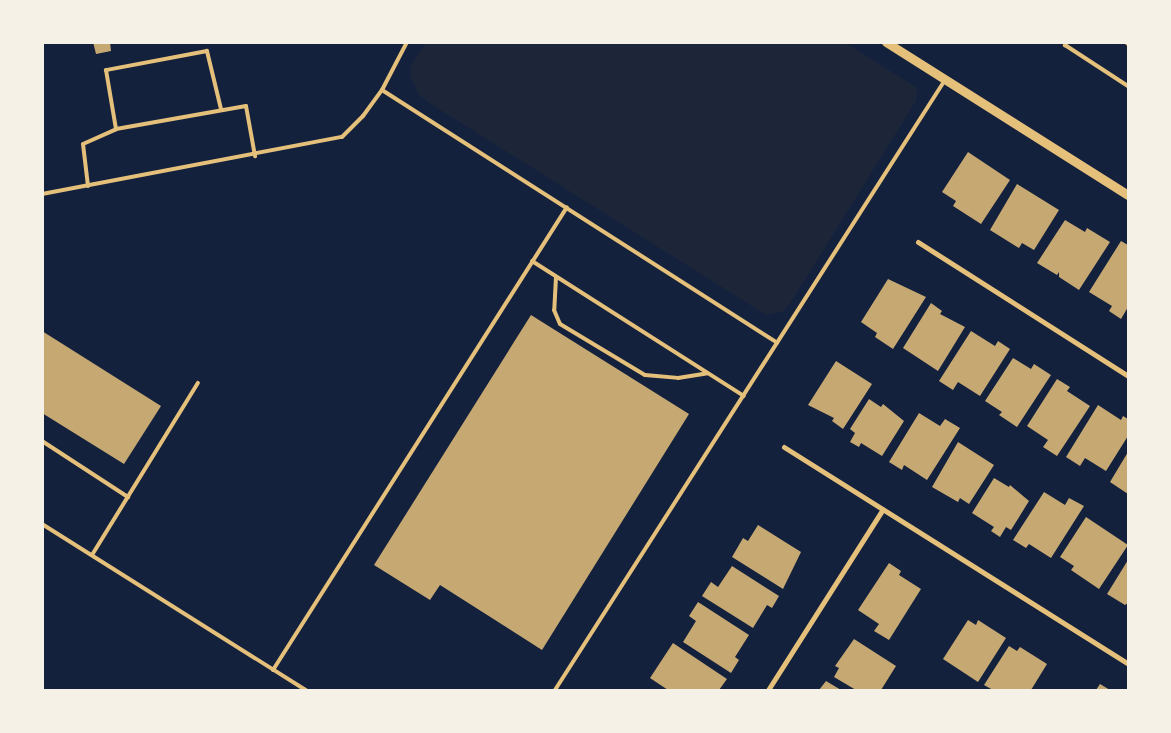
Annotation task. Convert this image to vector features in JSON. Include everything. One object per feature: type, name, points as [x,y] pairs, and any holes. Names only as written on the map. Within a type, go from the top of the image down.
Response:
[{"type":"street","points":[[886,42],[1128,195]]},
{"type":"street","points":[[918,242],[1128,376]]},
{"type":"street","points":[[784,447],[1128,664]]},
{"type":"street","points":[[768,690],[883,509]]},
{"type":"lane","points":[[42,194],[254,156],[342,138],[382,90],[407,42]]},
{"type":"lane","points":[[1067,42],[1066,46],[1128,86]]},
{"type":"lane","points":[[116,129],[106,70],[189,54],[207,51],[221,109]]},
{"type":"lane","points":[[555,690],[945,80]]},
{"type":"lane","points":[[382,90],[777,343]]},
{"type":"lane","points":[[88,186],[83,144],[116,129],[221,109],[246,106],[254,156]]},
{"type":"lane","points":[[273,670],[567,207]]},
{"type":"lane","points":[[532,261],[744,396]]},
{"type":"lane","points":[[556,277],[554,310],[560,324],[645,375],[678,378],[708,373]]},
{"type":"lane","points":[[92,555],[198,383]]},
{"type":"lane","points":[[42,441],[128,497]]},
{"type":"lane","points":[[42,524],[306,690]]},
{"type":"shaded area","points":[[425,43],[846,43],[917,88],[916,101],[791,302],[784,311],[766,315],[434,106],[420,96],[410,76],[411,66]]},
{"type":"building","points":[[93,42],[110,42],[111,51],[96,54]]},
{"type":"building","points":[[968,152],[1010,180],[981,224],[953,206],[956,201],[942,192]]},
{"type":"building","points":[[1017,184],[1059,210],[1034,250],[1022,243],[1019,248],[990,230]]},
{"type":"building","points":[[1065,220],[1085,232],[1087,228],[1110,242],[1079,290],[1059,277],[1059,272],[1057,275],[1037,263]]},
{"type":"building","points":[[1121,241],[1128,245],[1128,307],[1121,319],[1109,311],[1112,306],[1089,292]]},
{"type":"building","points":[[888,279],[926,297],[893,349],[875,337],[877,333],[861,322]]},
{"type":"building","points":[[931,303],[942,311],[940,314],[965,327],[938,371],[903,348]]},
{"type":"building","points":[[531,315],[689,414],[542,650],[440,585],[430,600],[374,565]]},
{"type":"building","points":[[42,331],[161,406],[124,464],[42,413]]},
{"type":"building","points":[[971,331],[995,346],[998,341],[1010,349],[980,396],[958,382],[953,390],[939,381]]},
{"type":"building","points":[[1013,358],[1031,369],[1034,364],[1051,375],[1017,427],[999,415],[1002,412],[985,401]]},
{"type":"building","points":[[836,361],[872,384],[843,429],[832,421],[834,418],[808,405]]},
{"type":"building","points":[[1057,379],[1070,387],[1067,391],[1090,406],[1057,456],[1043,447],[1048,440],[1027,426]]},
{"type":"building","points":[[869,399],[881,407],[883,404],[904,421],[882,456],[861,443],[859,447],[850,442],[855,433],[850,429]]},
{"type":"building","points":[[1098,405],[1121,420],[1123,416],[1128,419],[1128,436],[1106,471],[1085,458],[1080,466],[1066,457]]},
{"type":"building","points":[[919,413],[940,426],[945,419],[960,428],[927,480],[904,465],[902,470],[889,462]]},
{"type":"building","points":[[958,442],[994,465],[969,504],[960,498],[958,502],[932,487]]},
{"type":"building","points":[[1128,452],[1128,494],[1110,482]]},
{"type":"building","points":[[994,478],[1009,487],[1010,485],[1029,501],[1011,530],[1006,527],[1000,537],[991,531],[994,527],[972,513]]},
{"type":"building","points":[[1044,492],[1065,505],[1069,498],[1084,506],[1051,558],[1029,544],[1026,548],[1013,540]]},
{"type":"building","points":[[1086,517],[1128,545],[1099,589],[1071,570],[1074,566],[1060,557]]},
{"type":"building","points":[[758,525],[801,552],[783,589],[732,557],[743,538],[748,541]]},
{"type":"building","points":[[1128,560],[1128,603],[1125,605],[1107,594]]},
{"type":"building","points":[[889,563],[901,571],[899,575],[921,589],[889,640],[874,631],[879,624],[858,610]]},
{"type":"building","points":[[732,566],[779,596],[772,608],[767,605],[753,628],[702,596],[711,582],[718,587]]},
{"type":"building","points":[[698,602],[749,635],[735,657],[739,660],[731,673],[683,642],[696,621],[689,616]]},
{"type":"building","points":[[968,620],[976,625],[978,620],[1006,638],[978,682],[943,659]]},
{"type":"building","points":[[854,639],[896,666],[881,690],[856,690],[834,677],[839,668],[835,666]]},
{"type":"building","points":[[673,643],[727,679],[719,690],[668,690],[650,678]]},
{"type":"building","points":[[1009,646],[1017,651],[1020,647],[1047,664],[1031,690],[993,690],[984,685]]},
{"type":"building","points":[[826,681],[841,690],[819,690]]},
{"type":"building","points":[[1100,684],[1110,690],[1096,690]]}]
